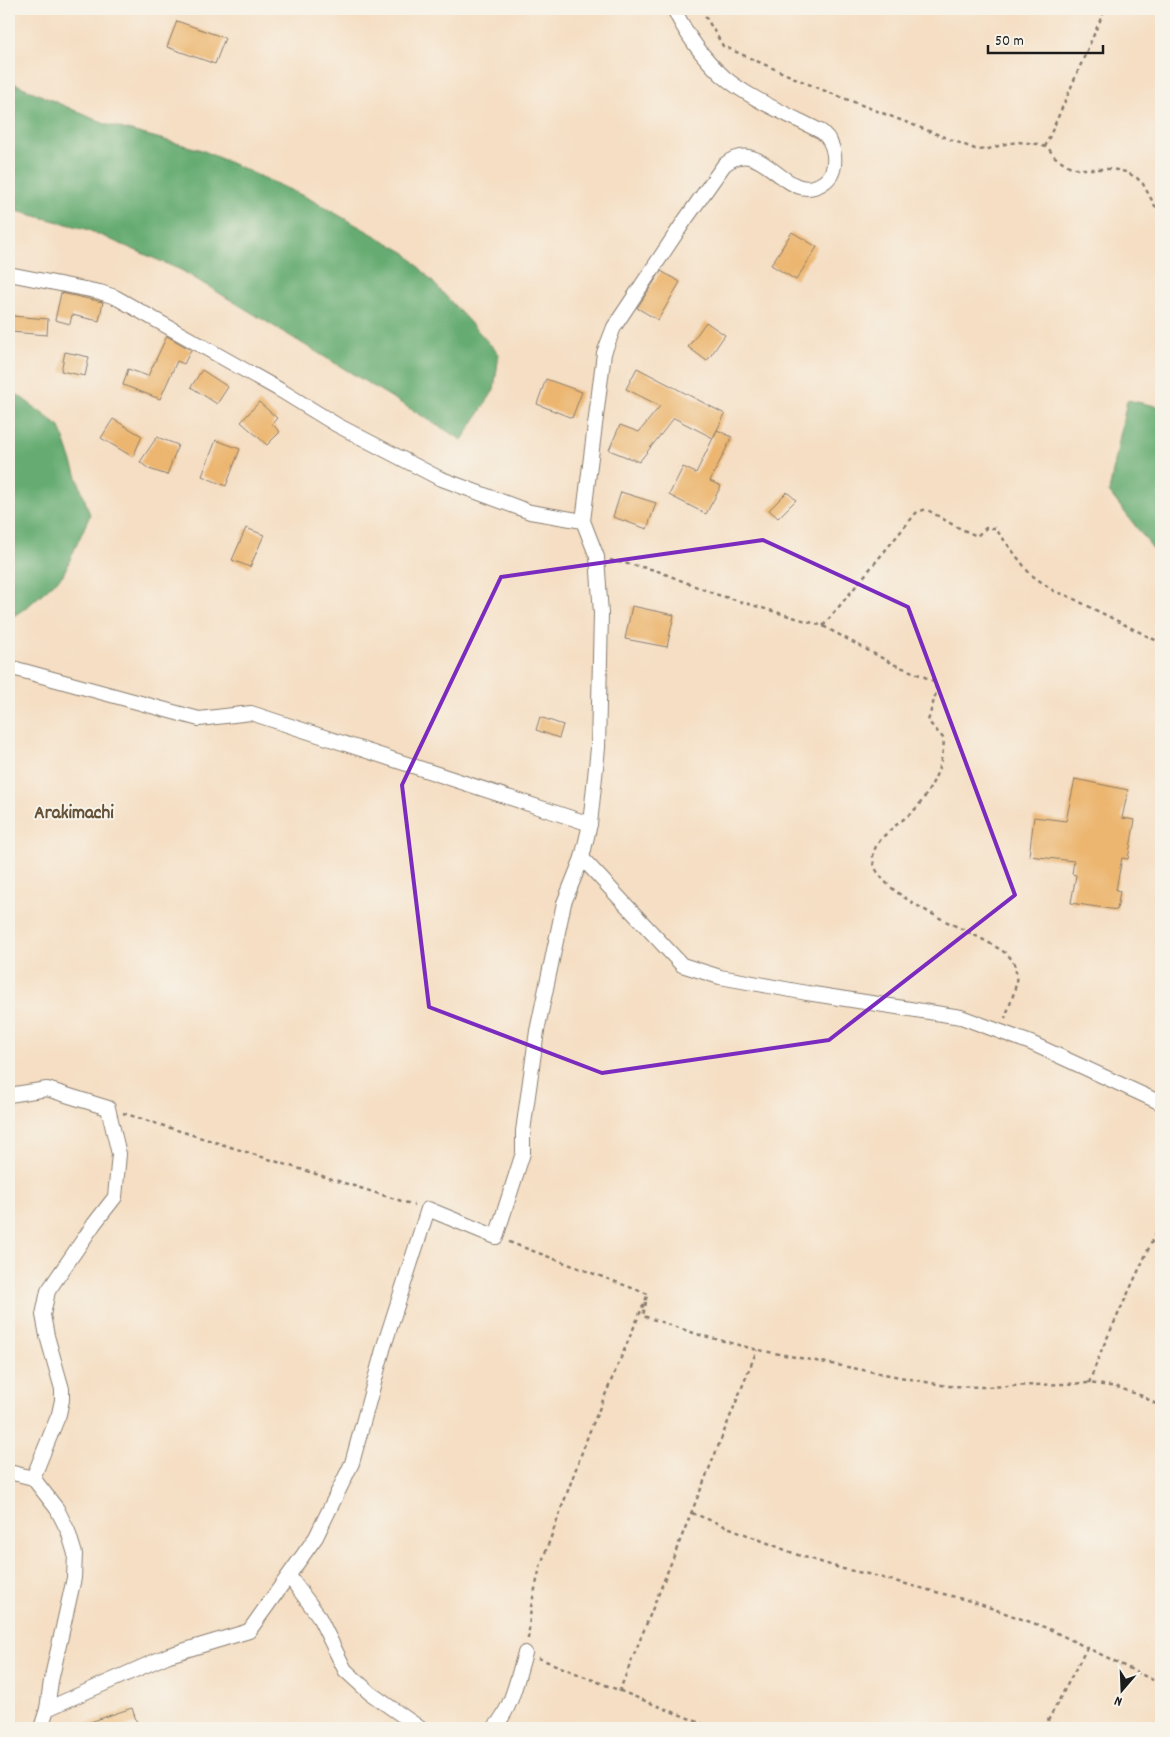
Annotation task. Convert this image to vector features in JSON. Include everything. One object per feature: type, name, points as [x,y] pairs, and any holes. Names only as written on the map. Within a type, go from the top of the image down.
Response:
[{"type":"street","points":[[47,1709],[169,1655],[249,1631],[316,1537],[352,1463],[384,1346],[428,1210],[496,1237],[523,1154],[523,1131],[537,1031],[564,903],[582,858],[590,824],[598,748],[601,614],[597,557],[583,521],[601,380],[608,342],[614,327],[690,212],[724,165],[730,160],[746,156],[754,158],[788,182],[808,188],[822,184],[829,178],[834,164],[832,145],[822,132],[767,104],[726,78],[713,66],[695,43],[674,9]]},
{"type":"street","points":[[9,274],[93,290],[115,297],[280,390],[337,425],[439,478],[530,512],[583,521]]},
{"type":"street","points":[[9,666],[199,719],[251,712],[590,824]]},
{"type":"street","points":[[582,858],[682,965],[720,977],[807,993],[961,1017],[1031,1043],[1161,1103]]},
{"type":"street","points":[[9,1096],[48,1089],[108,1108],[119,1154],[115,1197],[48,1291],[43,1315],[62,1389],[62,1400],[59,1414],[33,1478]]},
{"type":"street","points":[[9,1472],[33,1478],[57,1509],[68,1531],[75,1554],[74,1578],[51,1681],[47,1709],[41,1728]]},
{"type":"street","points":[[289,1576],[318,1615],[345,1670],[370,1693],[420,1728]]},
{"type":"street","points":[[494,1728],[509,1705],[525,1653]]},
{"type":"path","points":[[700,9],[723,46],[815,87],[975,149],[985,150],[1018,142],[1038,144],[1048,148],[1055,157],[1069,166],[1078,169],[1112,169],[1126,172],[1144,184],[1161,216]]},
{"type":"path","points":[[1045,147],[1105,9]]},
{"type":"path","points":[[823,626],[916,513],[926,509],[977,536],[986,528],[995,528],[1030,574],[1054,591],[1161,643]]},
{"type":"path","points":[[597,557],[655,570],[715,594],[823,626],[893,664],[932,680],[936,689],[928,720],[944,740],[944,754],[937,774],[918,806],[909,816],[896,824],[880,841],[874,850],[873,860],[877,871],[886,884],[901,896],[981,938],[1008,955],[1013,961],[1016,969],[1015,988],[1001,1032]]},
{"type":"path","points":[[108,1108],[428,1210]]},
{"type":"path","points":[[1089,1383],[1102,1349],[1161,1222]]},
{"type":"path","points":[[496,1237],[648,1294]]},
{"type":"path","points":[[648,1294],[643,1316],[700,1335],[758,1350],[947,1386],[984,1387],[1089,1383],[1116,1387],[1142,1396],[1161,1407]]},
{"type":"path","points":[[648,1294],[589,1433],[540,1567],[531,1606],[525,1653],[713,1728]]},
{"type":"path","points":[[620,1692],[758,1350]]},
{"type":"path","points":[[692,1513],[798,1556],[974,1602],[1047,1628],[1161,1684]]},
{"type":"path","points":[[1044,1728],[1087,1648]]},
{"type":"highlighted area","points":[[763,540],[908,607],[1015,895],[829,1040],[602,1073],[429,1007],[402,785],[501,577]]},
{"type":"green space","points":[[9,81],[105,124],[202,150],[308,198],[406,253],[499,354],[494,390],[462,440],[181,270],[86,229],[9,209]]},
{"type":"green space","points":[[9,388],[60,427],[90,515],[63,575],[27,607],[9,619]]},
{"type":"green space","points":[[1127,400],[1161,407],[1161,559],[1109,492]]},
{"type":"building","points":[[177,21],[225,38],[215,64],[167,47]]},
{"type":"building","points":[[792,232],[817,247],[796,280],[771,265]]},
{"type":"building","points":[[661,271],[680,282],[658,320],[637,308]]},
{"type":"building","points":[[61,293],[103,302],[99,321],[72,315],[70,324],[55,320]]},
{"type":"building","points":[[12,316],[48,319],[47,335],[11,332]]},
{"type":"building","points":[[706,322],[725,335],[707,361],[688,347]]},
{"type":"building","points":[[167,336],[191,350],[184,364],[177,361],[160,399],[123,385],[128,369],[148,376]]},
{"type":"building","points":[[65,352],[89,357],[85,376],[61,371]]},
{"type":"building","points":[[637,368],[725,414],[713,438],[674,418],[639,462],[609,450],[620,425],[639,432],[660,406],[626,389]]},
{"type":"building","points":[[202,370],[228,387],[217,404],[191,387]]},
{"type":"building","points":[[546,379],[582,392],[572,418],[537,404]]},
{"type":"building","points":[[259,402],[277,418],[272,424],[280,432],[267,445],[241,422]]},
{"type":"building","points":[[113,419],[142,436],[133,457],[101,438]]},
{"type":"building","points":[[717,430],[732,437],[710,481],[721,486],[706,514],[669,495],[683,467],[696,473]]},
{"type":"building","points":[[157,437],[178,445],[167,475],[149,469],[140,462]]},
{"type":"building","points":[[216,440],[240,449],[226,486],[202,476]]},
{"type":"building","points":[[621,492],[656,503],[647,529],[613,517]]},
{"type":"building","points":[[787,492],[796,500],[778,518],[769,510]]},
{"type":"building","points":[[246,528],[264,535],[250,567],[232,560]]},
{"type":"building","points":[[632,606],[674,615],[667,647],[625,639]]},
{"type":"building","points":[[540,717],[563,725],[559,738],[536,730]]},
{"type":"building","points":[[1075,779],[1128,790],[1122,818],[1135,820],[1128,859],[1122,858],[1116,890],[1120,891],[1117,910],[1071,903],[1076,875],[1072,874],[1074,861],[1029,856],[1034,817],[1066,821]]},
{"type":"building","points":[[132,1708],[137,1723],[121,1728],[78,1728],[78,1726]]},
{"type":"district","name":"Arakimachi","points":[[74,811]]}]
